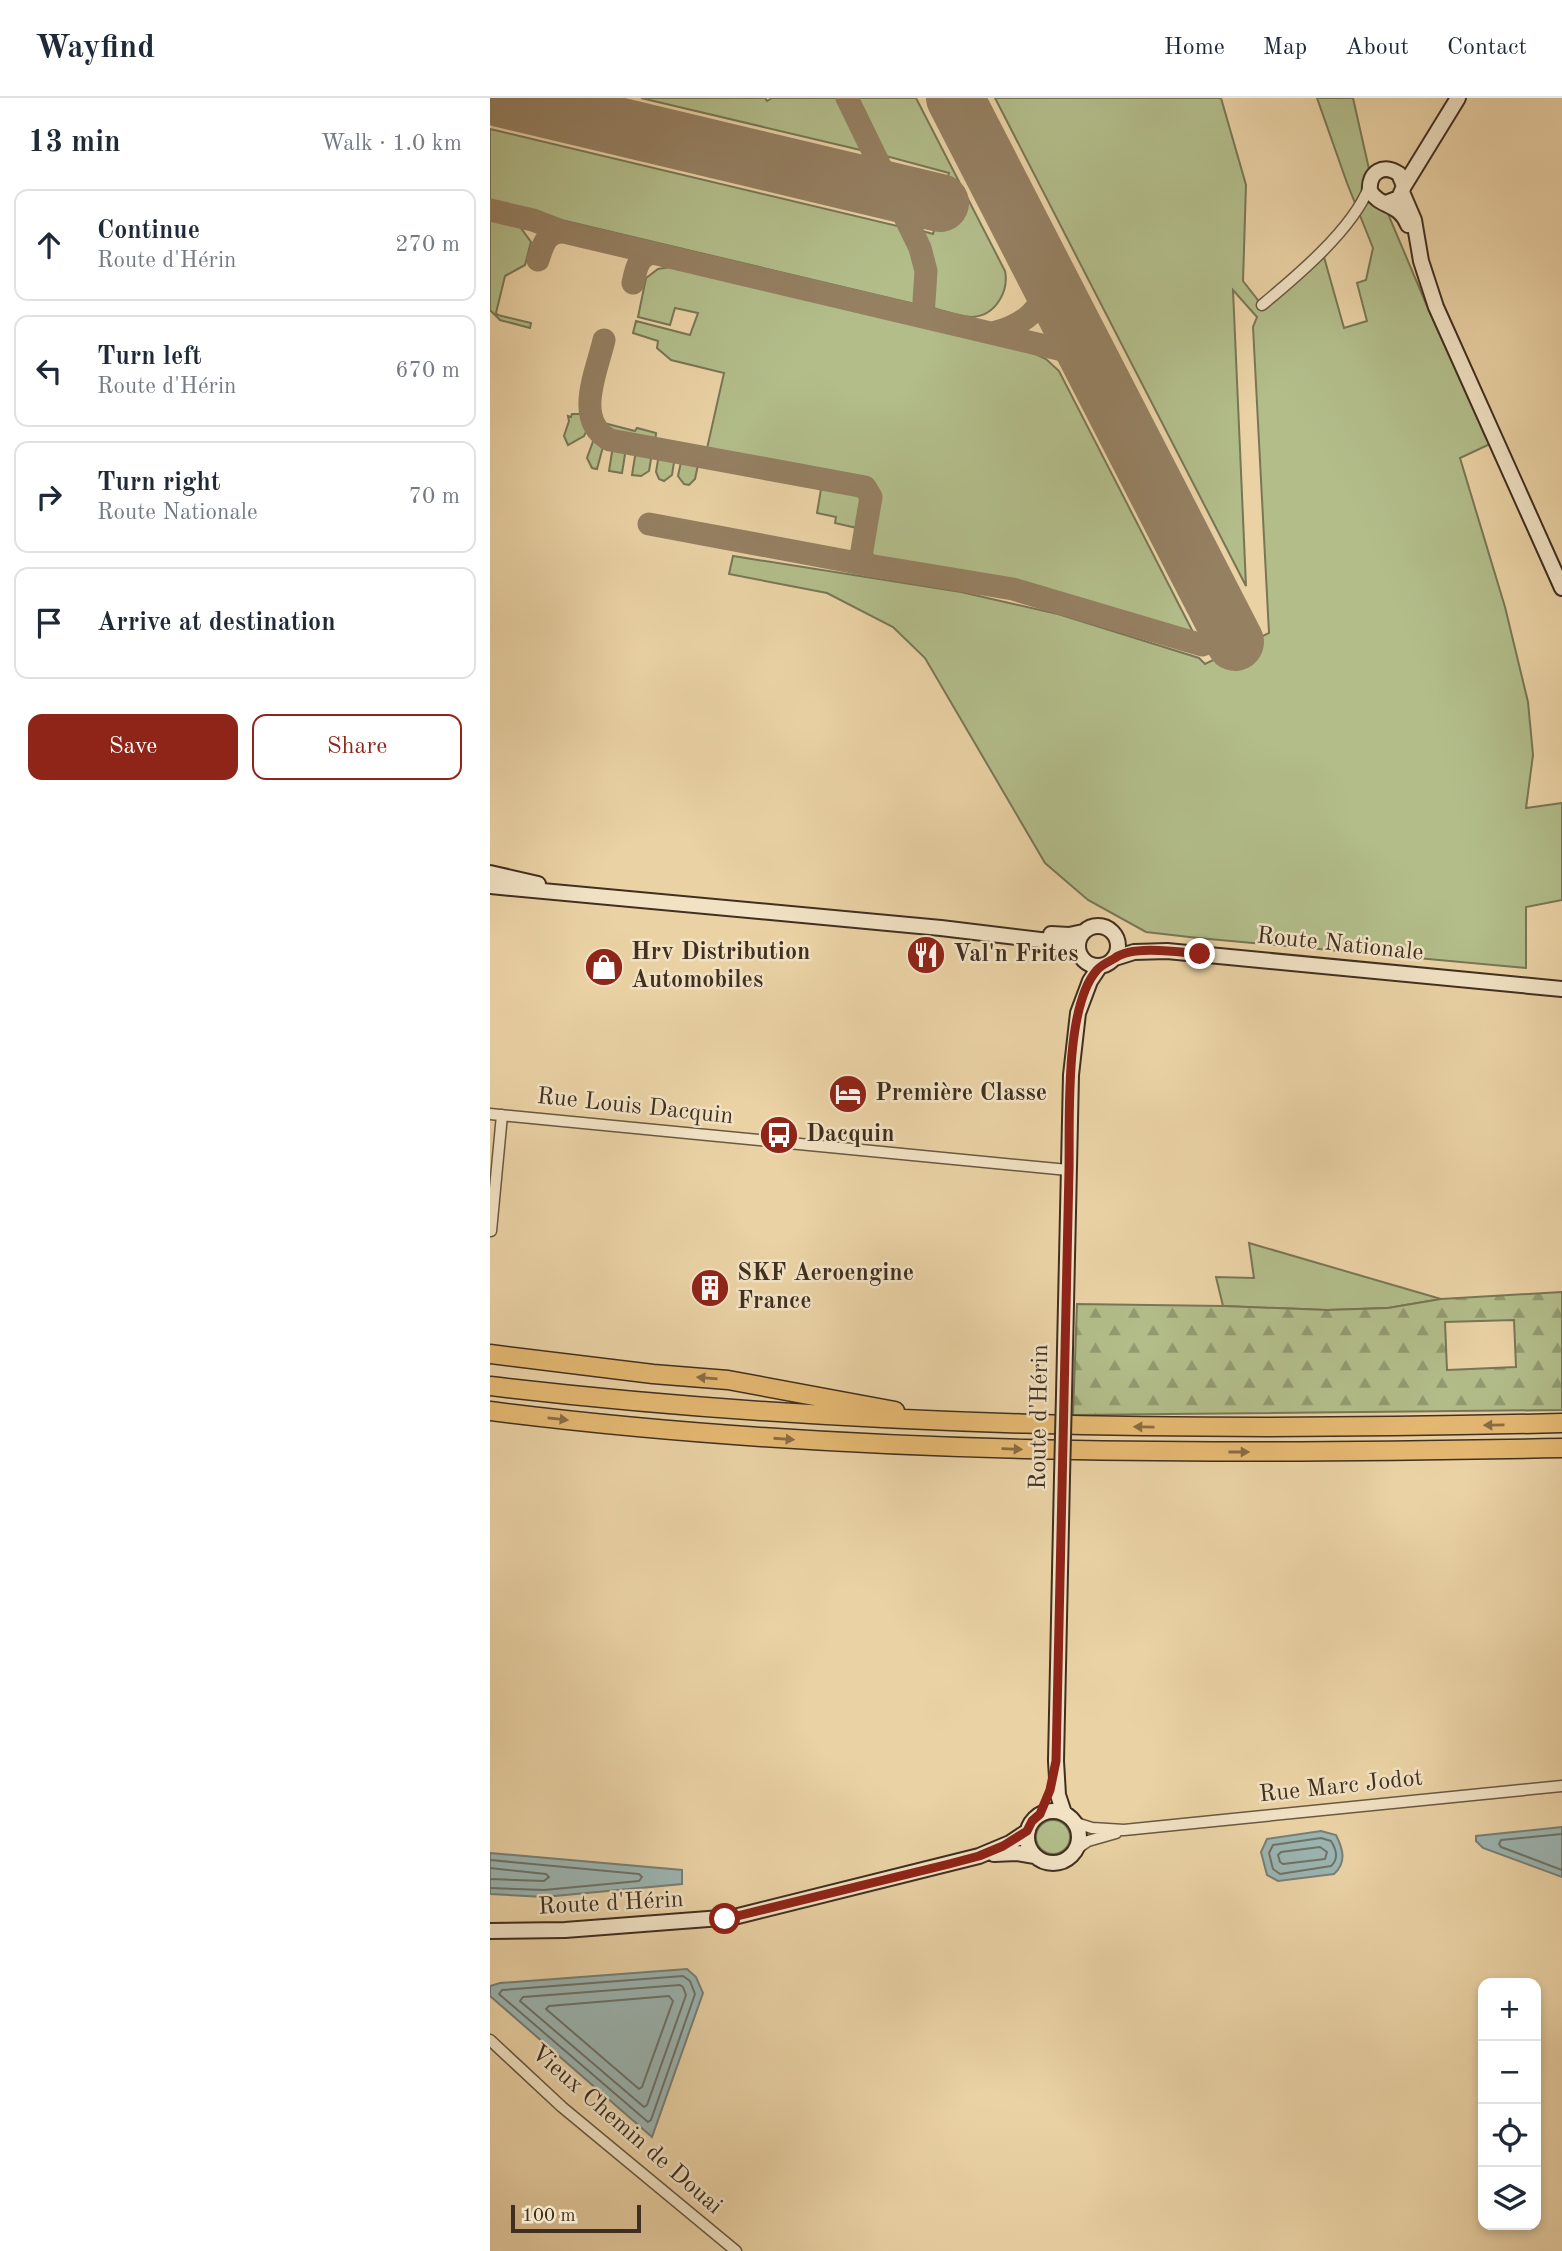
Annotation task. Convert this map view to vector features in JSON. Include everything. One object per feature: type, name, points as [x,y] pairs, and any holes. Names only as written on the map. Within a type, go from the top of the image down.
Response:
[{"type":"highway","points":[[490,1354],[653,1374],[728,1380],[903,1412],[992,1424]]},
{"type":"highway","points":[[490,1386],[620,1401],[757,1412],[992,1424],[1281,1427],[1562,1423]]},
{"type":"highway","points":[[490,1411],[716,1434],[992,1448],[1269,1452],[1562,1448]]},
{"type":"street","points":[[1396,172],[1412,162],[1429,129],[1456,98]]},
{"type":"street","points":[[1262,305],[1314,259],[1355,214],[1365,207],[1397,199],[1456,98]]},
{"type":"street","points":[[1355,214],[1370,187],[1371,178],[1379,171],[1387,169],[1402,178],[1403,189],[1414,219],[1421,261],[1436,307]]},
{"type":"street","points":[[1370,187],[1373,196],[1399,211],[1406,220],[1417,271],[1436,307],[1562,588]]},
{"type":"street","points":[[490,873],[546,885]]},
{"type":"street","points":[[490,879],[616,893],[669,902]]},
{"type":"street","points":[[490,886],[941,928],[1057,942],[1092,966],[1100,967],[1115,958],[1118,947],[1116,936]]},
{"type":"street","points":[[941,928],[1065,936],[1099,926],[1134,944],[1167,951]]},
{"type":"street","points":[[1080,956],[1078,941],[1083,932]]},
{"type":"street","name":"Route Nationale","points":[[1115,958],[1134,952],[1167,951],[1562,989]]},
{"type":"street","name":"Route d'Hérin","points":[[1071,1075],[1066,1034],[1083,974],[1080,956]]},
{"type":"street","name":"Route d'Hérin","points":[[1065,1813],[1058,1795],[1056,1761],[1071,1075],[1080,1006],[1090,981],[1100,967]]},
{"type":"street","name":"Rue Louis Dacquin","points":[[490,1114],[1069,1170]]},
{"type":"street","points":[[491,1231],[502,1115]]},
{"type":"street","name":"Route d'Hérin","points":[[1040,1814],[1050,1790],[1056,1761]]},
{"type":"street","name":"Rue Marc Jodot","points":[[1076,1823],[1092,1828],[1124,1830],[1562,1786]]},
{"type":"street","points":[[1050,1811],[1065,1813],[1076,1823],[1080,1833],[1077,1848],[1070,1858],[1059,1863],[1047,1863],[1035,1856],[1029,1846],[1027,1831],[1032,1821],[1040,1814],[1050,1811]]},
{"type":"street","name":"Rue Marc Jodot","points":[[1077,1848],[1093,1839],[1124,1830]]},
{"type":"street","name":"Route d'Hérin","points":[[490,1931],[590,1929],[734,1917],[979,1856],[1010,1843],[1027,1831]]},
{"type":"street","name":"Route d'Hérin","points":[[979,1856],[1017,1853],[1035,1856]]},
{"type":"street","name":"Vieux Chemin de Douai","points":[[490,2040],[562,2107],[736,2251]]},
{"type":"green space","points":[[641,98],[765,98],[767,101],[772,98],[841,98],[869,152]]},
{"type":"green space","points":[[853,98],[916,98],[1005,271],[1003,294],[988,312],[973,317],[963,316],[933,308],[931,305],[931,264],[919,230],[933,234],[949,173],[882,155]]},
{"type":"green space","points":[[995,98],[1221,98],[1246,185],[1243,281],[1265,309],[1324,257],[1344,328],[1367,321],[1357,283],[1366,280],[1373,248],[1317,98],[1353,98],[1369,169],[1490,444],[1460,458],[1505,607],[1528,702],[1533,755],[1526,808],[1562,803],[1562,900],[1526,907],[1526,968],[1146,932],[1088,900],[1045,863],[925,658],[893,627],[827,593],[729,574],[733,556],[961,592],[1058,614],[1199,658],[1205,664],[1269,633],[1253,327],[1257,317],[1233,290],[1246,586]]},
{"type":"green space","points":[[490,129],[906,228],[920,268],[919,305],[490,203]]},
{"type":"green space","points":[[490,216],[518,224],[531,242],[525,265],[505,276],[496,313],[531,323],[530,328],[500,320],[490,310]]},
{"type":"green space","points":[[670,267],[1031,352],[1046,359],[1059,371],[1196,638],[1014,584],[874,560],[866,549],[875,496],[869,484],[706,453],[724,373],[671,360],[657,348],[658,341],[633,333],[636,321],[690,335],[698,313],[675,308],[670,325],[638,317],[646,278],[658,269]]},
{"type":"green space","points":[[572,414],[582,414],[588,428],[584,436],[568,445],[564,436],[568,416],[571,417]]},
{"type":"green space","points":[[596,421],[635,431],[637,428],[656,433],[655,444],[610,435]]},
{"type":"green space","points":[[595,436],[604,443],[597,469],[592,468],[587,458]]},
{"type":"green space","points":[[613,446],[626,448],[622,473],[609,471]]},
{"type":"green space","points":[[636,450],[652,453],[649,471],[641,476],[632,475]]},
{"type":"green space","points":[[659,454],[675,456],[672,475],[664,481],[659,479],[656,472]]},
{"type":"green space","points":[[682,457],[693,460],[698,465],[695,479],[689,485],[684,484],[678,476]]},
{"type":"green space","points":[[822,483],[852,489],[865,504],[861,529],[835,523],[836,517],[817,513]]},
{"type":"green space","points":[[1249,1243],[1441,1299],[1388,1308],[1327,1310],[1223,1306],[1216,1277],[1254,1278]]},
{"type":"green space","points":[[1562,1292],[1562,1410],[1073,1415],[1077,1304],[1327,1310],[1388,1308],[1441,1299]],"holes":[[[1514,1320],[1516,1367],[1447,1370],[1445,1322]]]},
{"type":"green space","points":[[1053,1820],[1065,1825],[1070,1837],[1065,1849],[1053,1854],[1041,1849],[1036,1837],[1041,1825]]},
{"type":"water","points":[[1562,1827],[1562,1877],[1483,1848],[1476,1841],[1476,1836]]},
{"type":"water","points":[[1321,1831],[1336,1835],[1340,1845],[1341,1865],[1334,1874],[1278,1881],[1267,1875],[1261,1852],[1267,1839]]},
{"type":"water","points":[[490,1853],[682,1870],[682,1884],[544,1897],[490,1894]]},
{"type":"water","points":[[687,1969],[696,1977],[703,1993],[652,2137],[490,1996],[490,1986],[500,1983]]},
{"type":"taxiway","points":[[847,98],[920,248],[926,271],[923,317]]},
{"type":"taxiway","points":[[490,210],[533,220],[564,232],[1071,352],[1084,359],[1095,372]]},
{"type":"taxiway","points":[[538,260],[549,236],[564,232]]},
{"type":"taxiway","points":[[633,283],[641,259],[655,253]]},
{"type":"taxiway","points":[[993,333],[1019,323],[1033,312],[1044,286],[1040,263]]},
{"type":"taxiway","points":[[604,340],[590,394],[592,421],[599,432],[610,440],[865,487],[871,497],[861,556],[868,565],[1013,589],[1202,645],[1217,636],[1220,621],[1218,608]]},
{"type":"taxiway","points":[[649,524],[868,565]]},
{"type":"runway","points":[[500,98],[940,203]]},
{"type":"runway","points":[[955,98],[1235,642]]},
{"type":"place","name":"Val'n Frites","points":[[926,955]]},
{"type":"place","name":"Hrv Distribution Automobiles","points":[[604,967]]},
{"type":"place","name":"Première Classe","points":[[848,1094]]},
{"type":"place","name":"Dacquin","points":[[779,1135]]},
{"type":"place","name":"SKF Aeroengine France","points":[[710,1288]]},
{"type":"route","points":[[725,1919],[979,1856],[1022,1835],[1044,1808],[1056,1761],[1071,1075],[1077,1021],[1092,977],[1100,967],[1115,958],[1141,952],[1200,954]]}]
